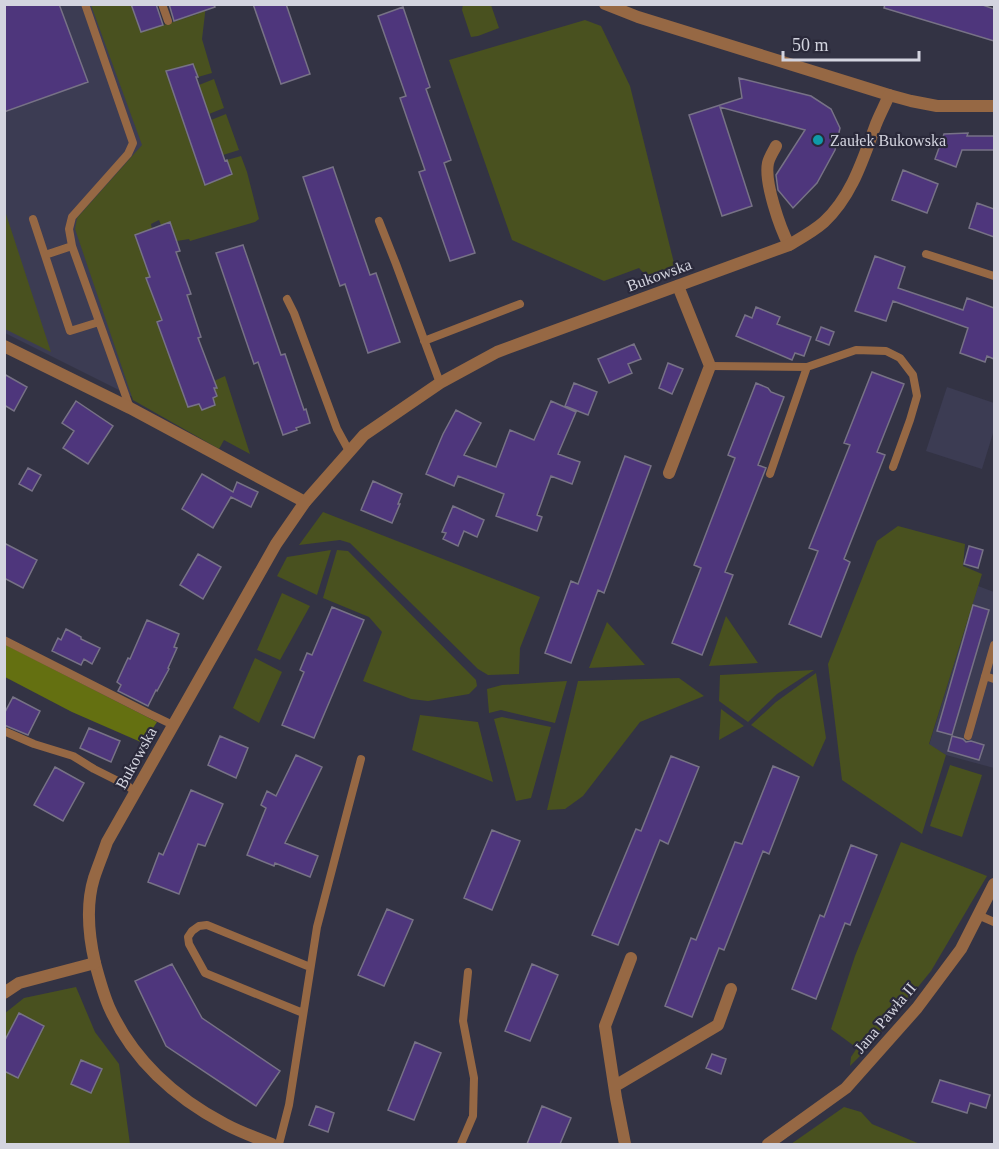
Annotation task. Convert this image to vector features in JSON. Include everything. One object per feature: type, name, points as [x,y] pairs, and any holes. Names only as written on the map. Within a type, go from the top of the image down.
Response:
[{"type":"street","points":[[605,4],[649,21],[911,101],[937,106],[994,106]]},
{"type":"street","name":"Bukowska","points":[[95,963],[90,925],[93,880],[107,842],[276,544],[305,502],[349,451],[364,435],[440,383],[497,352],[789,245],[805,236],[824,222],[849,190],[889,95]]},
{"type":"street","points":[[776,146],[768,165],[770,190],[782,231],[789,245]]},
{"type":"street","points":[[669,472],[710,366],[678,286]]},
{"type":"street","points":[[4,346],[130,408],[305,502]]},
{"type":"street","name":"Jana Pawła II","points":[[768,1144],[846,1088],[917,1008],[961,949],[994,884]]},
{"type":"street","points":[[625,1144],[605,1026],[631,957]]},
{"type":"street","points":[[4,993],[19,983],[95,963],[109,1007],[126,1039],[147,1065],[190,1104],[226,1125],[272,1144]]},
{"type":"street","points":[[615,1086],[718,1025],[731,989]]},
{"type":"lane","points":[[85,4],[133,143],[128,154],[72,217],[69,229],[72,246],[130,408]]},
{"type":"lane","points":[[162,4],[168,21]]},
{"type":"lane","points":[[33,219],[70,331],[99,322]]},
{"type":"lane","points":[[379,221],[440,383]]},
{"type":"lane","points":[[45,255],[72,246]]},
{"type":"lane","points":[[926,254],[994,276]]},
{"type":"lane","points":[[287,299],[337,429],[349,451]]},
{"type":"lane","points":[[424,341],[520,304]]},
{"type":"lane","points":[[710,366],[807,367],[856,350],[886,351],[900,358],[913,375],[917,396],[893,467]]},
{"type":"lane","points":[[770,474],[807,367]]},
{"type":"lane","points":[[4,640],[173,725]]},
{"type":"lane","points":[[968,736],[994,645]]},
{"type":"lane","points":[[985,676],[994,679]]},
{"type":"lane","points":[[4,730],[34,744],[73,756],[135,792]]},
{"type":"lane","points":[[279,1144],[289,1105],[316,927],[361,759]]},
{"type":"lane","points":[[978,915],[994,922]]},
{"type":"lane","points":[[303,1013],[205,973],[189,944],[188,937],[199,926],[207,925],[310,967]]},
{"type":"lane","points":[[461,1144],[473,1116],[474,1078],[463,1021],[468,972]]},
{"type":"shaded area","points":[[4,5],[108,5],[156,140],[88,220],[143,402],[5,333]]},
{"type":"shaded area","points":[[947,387],[994,403],[994,430],[982,469],[926,451]]},
{"type":"shaded area","points":[[978,586],[994,592],[994,768],[946,755],[929,745]]},
{"type":"green space","points":[[463,4],[491,5],[499,28],[471,37],[462,10]]},
{"type":"green space","points":[[91,5],[131,5],[141,32],[198,14],[195,5],[206,5],[202,39],[212,73],[198,77],[193,64],[166,71],[204,184],[218,180],[227,160],[241,156],[259,219],[190,241],[189,239],[177,241],[170,222],[161,225],[159,220],[151,224],[150,277],[147,279],[162,320],[157,322],[188,407],[199,404],[202,410],[215,405],[213,398],[217,396],[214,388],[217,387],[214,381],[225,376],[250,454],[224,440],[219,449],[133,400],[75,229],[77,218],[142,145]]},
{"type":"green space","points":[[585,20],[601,26],[630,86],[675,267],[672,272],[650,280],[639,268],[604,281],[512,240],[449,60]]},
{"type":"green space","points":[[214,79],[224,108],[209,114],[199,85]]},
{"type":"green space","points":[[226,114],[239,150],[223,155],[211,120]]},
{"type":"green space","points":[[4,209],[6,214],[51,352],[5,329]]},
{"type":"green space","points":[[323,512],[540,597],[520,648],[519,674],[488,675],[478,669],[350,543],[340,540],[299,545]]},
{"type":"green space","points":[[898,526],[965,544],[963,566],[982,574],[929,744],[946,755],[922,834],[842,780],[828,664],[877,541]]},
{"type":"green space","points":[[331,550],[317,595],[277,576],[287,557]]},
{"type":"green space","points":[[337,550],[348,551],[476,680],[477,686],[469,694],[428,701],[411,699],[363,681],[382,632],[369,617],[323,598]]},
{"type":"green space","points":[[282,593],[310,606],[280,660],[257,650]]},
{"type":"green space","points":[[726,616],[758,663],[709,666]]},
{"type":"green space","points":[[607,622],[645,665],[589,668]]},
{"type":"green space","points":[[4,644],[157,722],[143,743],[72,712],[5,677]]},
{"type":"green space","points":[[255,658],[282,672],[259,723],[233,708]]},
{"type":"green space","points":[[814,670],[777,694],[748,722],[719,701],[720,675]]},
{"type":"green space","points":[[816,673],[826,738],[813,767],[751,725],[776,702]]},
{"type":"green space","points":[[679,678],[704,696],[640,722],[583,796],[565,809],[547,810],[578,681]]},
{"type":"green space","points":[[567,681],[555,723],[501,710],[489,713],[487,689],[502,685]]},
{"type":"green space","points":[[721,709],[744,726],[719,740]]},
{"type":"green space","points":[[420,715],[478,722],[493,782],[412,750]]},
{"type":"green space","points":[[502,717],[551,727],[531,798],[516,801],[494,719]]},
{"type":"green space","points":[[950,765],[982,775],[962,837],[930,826]]},
{"type":"green space","points":[[901,842],[987,876],[931,971],[869,1047],[850,1066],[851,1057],[857,1048],[831,1029],[855,956]]},
{"type":"green space","points":[[76,987],[95,1032],[119,1064],[130,1144],[5,1144],[4,1014],[24,998]]},
{"type":"green space","points":[[844,1107],[861,1112],[872,1124],[920,1144],[791,1144]]},
{"type":"building","points":[[4,4],[59,4],[88,82],[4,112]]},
{"type":"building","points":[[131,4],[156,4],[163,25],[141,32]]},
{"type":"building","points":[[169,4],[214,4],[215,7],[174,21]]},
{"type":"building","points":[[253,4],[286,4],[310,74],[281,84]]},
{"type":"building","points":[[885,4],[980,4],[994,9],[994,41],[884,8]]},
{"type":"building","points":[[403,7],[430,87],[426,89],[451,160],[444,163],[475,253],[450,261],[419,172],[425,170],[400,98],[406,96],[378,16]]},
{"type":"building","points":[[193,64],[225,161],[227,160],[232,174],[205,185],[166,71]]},
{"type":"building","name":"Zaułek Bukowska","points":[[739,78],[811,96],[831,109],[840,128],[835,150],[817,183],[793,208],[778,190],[776,175],[805,130],[720,107],[752,206],[722,216],[689,115],[742,98]]},
{"type":"building","points":[[968,133],[967,136],[994,136],[994,150],[962,150],[956,167],[935,159],[944,134]]},
{"type":"building","points":[[333,167],[370,275],[376,273],[400,342],[368,353],[345,284],[340,286],[303,177]]},
{"type":"building","points":[[903,170],[938,184],[927,213],[892,200]]},
{"type":"building","points":[[977,203],[994,209],[994,237],[969,228]]},
{"type":"building","points":[[170,222],[180,251],[176,252],[191,294],[187,295],[201,337],[198,338],[217,388],[214,388],[217,396],[213,398],[215,405],[202,410],[199,404],[188,407],[157,322],[162,320],[146,278],[150,277],[135,235]]},
{"type":"building","points":[[243,245],[281,355],[285,354],[310,423],[283,435],[258,362],[254,364],[216,253]]},
{"type":"building","points":[[875,256],[905,267],[898,288],[963,310],[967,298],[994,308],[994,359],[987,356],[985,362],[960,353],[968,328],[893,301],[886,321],[855,311]]},
{"type":"building","points":[[756,307],[780,317],[777,324],[811,337],[804,356],[795,353],[792,360],[736,336],[745,315],[752,318]]},
{"type":"building","points":[[821,327],[834,332],[829,345],[816,340]]},
{"type":"building","points":[[634,344],[641,359],[628,364],[632,373],[609,383],[598,359]]},
{"type":"building","points":[[668,363],[683,369],[672,394],[659,388]]},
{"type":"building","points":[[872,372],[904,384],[877,452],[885,455],[844,559],[850,562],[821,637],[789,624],[818,551],[809,548],[850,445],[844,443]]},
{"type":"building","points":[[4,374],[27,387],[14,411],[4,405]]},
{"type":"building","points":[[574,383],[597,392],[588,415],[565,406]]},
{"type":"building","points":[[756,383],[784,397],[758,465],[766,468],[725,572],[733,575],[702,655],[672,643],[701,568],[694,565],[735,458],[728,455]]},
{"type":"building","points":[[76,401],[113,426],[88,464],[63,448],[74,431],[62,423]]},
{"type":"building","points":[[551,401],[576,412],[558,454],[580,462],[572,484],[551,476],[537,515],[542,517],[537,531],[496,516],[504,494],[458,476],[454,486],[426,474],[456,410],[481,423],[464,455],[496,467],[510,430],[534,440]]},
{"type":"building","points":[[625,456],[651,466],[604,593],[598,590],[571,663],[545,653],[571,581],[578,584]]},
{"type":"building","points":[[28,468],[41,475],[32,491],[19,484]]},
{"type":"building","points":[[202,474],[233,492],[237,482],[258,492],[251,507],[231,497],[213,528],[182,509]]},
{"type":"building","points":[[373,481],[402,494],[392,523],[361,510]]},
{"type":"building","points":[[453,506],[484,520],[477,537],[464,531],[458,546],[443,539],[446,533],[442,532]]},
{"type":"building","points":[[4,543],[37,560],[23,588],[4,578]]},
{"type":"building","points":[[969,546],[983,550],[978,568],[964,564]]},
{"type":"building","points":[[198,554],[221,567],[203,599],[180,585]]},
{"type":"building","points":[[973,605],[989,610],[952,735],[937,731]]},
{"type":"building","points":[[332,607],[364,620],[314,738],[282,725],[304,672],[300,670],[307,653],[312,655]]},
{"type":"building","points":[[147,620],[179,634],[174,647],[177,648],[169,669],[148,706],[118,691],[121,685],[117,682]]},
{"type":"building","points":[[66,629],[100,648],[92,664],[84,659],[81,665],[52,651],[58,638],[61,640]]},
{"type":"building","points":[[13,697],[40,711],[28,735],[4,725],[4,714]]},
{"type":"building","points":[[89,728],[120,741],[111,762],[80,748]]},
{"type":"building","points":[[220,736],[248,748],[236,778],[208,765]]},
{"type":"building","points":[[952,736],[966,742],[971,741],[984,745],[979,760],[948,751]]},
{"type":"building","points":[[296,755],[322,767],[285,843],[318,856],[310,877],[247,855],[266,808],[261,805],[267,791],[276,796]]},
{"type":"building","points":[[671,756],[699,767],[668,844],[660,840],[618,945],[592,935],[636,829],[641,831]]},
{"type":"building","points":[[773,766],[799,777],[769,854],[763,851],[724,950],[719,948],[692,1017],[665,1006],[691,938],[696,940],[735,842],[742,844]]},
{"type":"building","points":[[55,767],[84,783],[63,821],[34,805]]},
{"type":"building","points":[[191,790],[223,804],[205,846],[198,844],[179,894],[148,882],[159,853],[163,855]]},
{"type":"building","points":[[492,830],[520,841],[492,910],[464,898]]},
{"type":"building","points":[[851,845],[877,855],[850,925],[845,923],[816,999],[792,989],[820,915],[824,917]]},
{"type":"building","points":[[387,909],[413,920],[384,986],[358,975]]},
{"type":"building","points":[[172,964],[202,1018],[280,1071],[256,1106],[166,1046],[135,981]]},
{"type":"building","points":[[532,964],[558,975],[530,1041],[505,1031]]},
{"type":"building","points":[[19,1013],[44,1026],[18,1078],[4,1071],[4,1042]]},
{"type":"building","points":[[415,1042],[441,1053],[414,1120],[388,1110]]},
{"type":"building","points":[[712,1054],[726,1059],[721,1074],[706,1068]]},
{"type":"building","points":[[81,1060],[102,1069],[91,1093],[71,1084]]},
{"type":"building","points":[[940,1080],[990,1095],[986,1108],[970,1103],[967,1113],[932,1102]]},
{"type":"building","points":[[316,1106],[334,1113],[328,1132],[309,1125]]},
{"type":"building","points":[[542,1106],[571,1118],[560,1144],[527,1144]]},
{"type":"place","name":"Zaułek Bukowska","points":[[818,140]]}]
